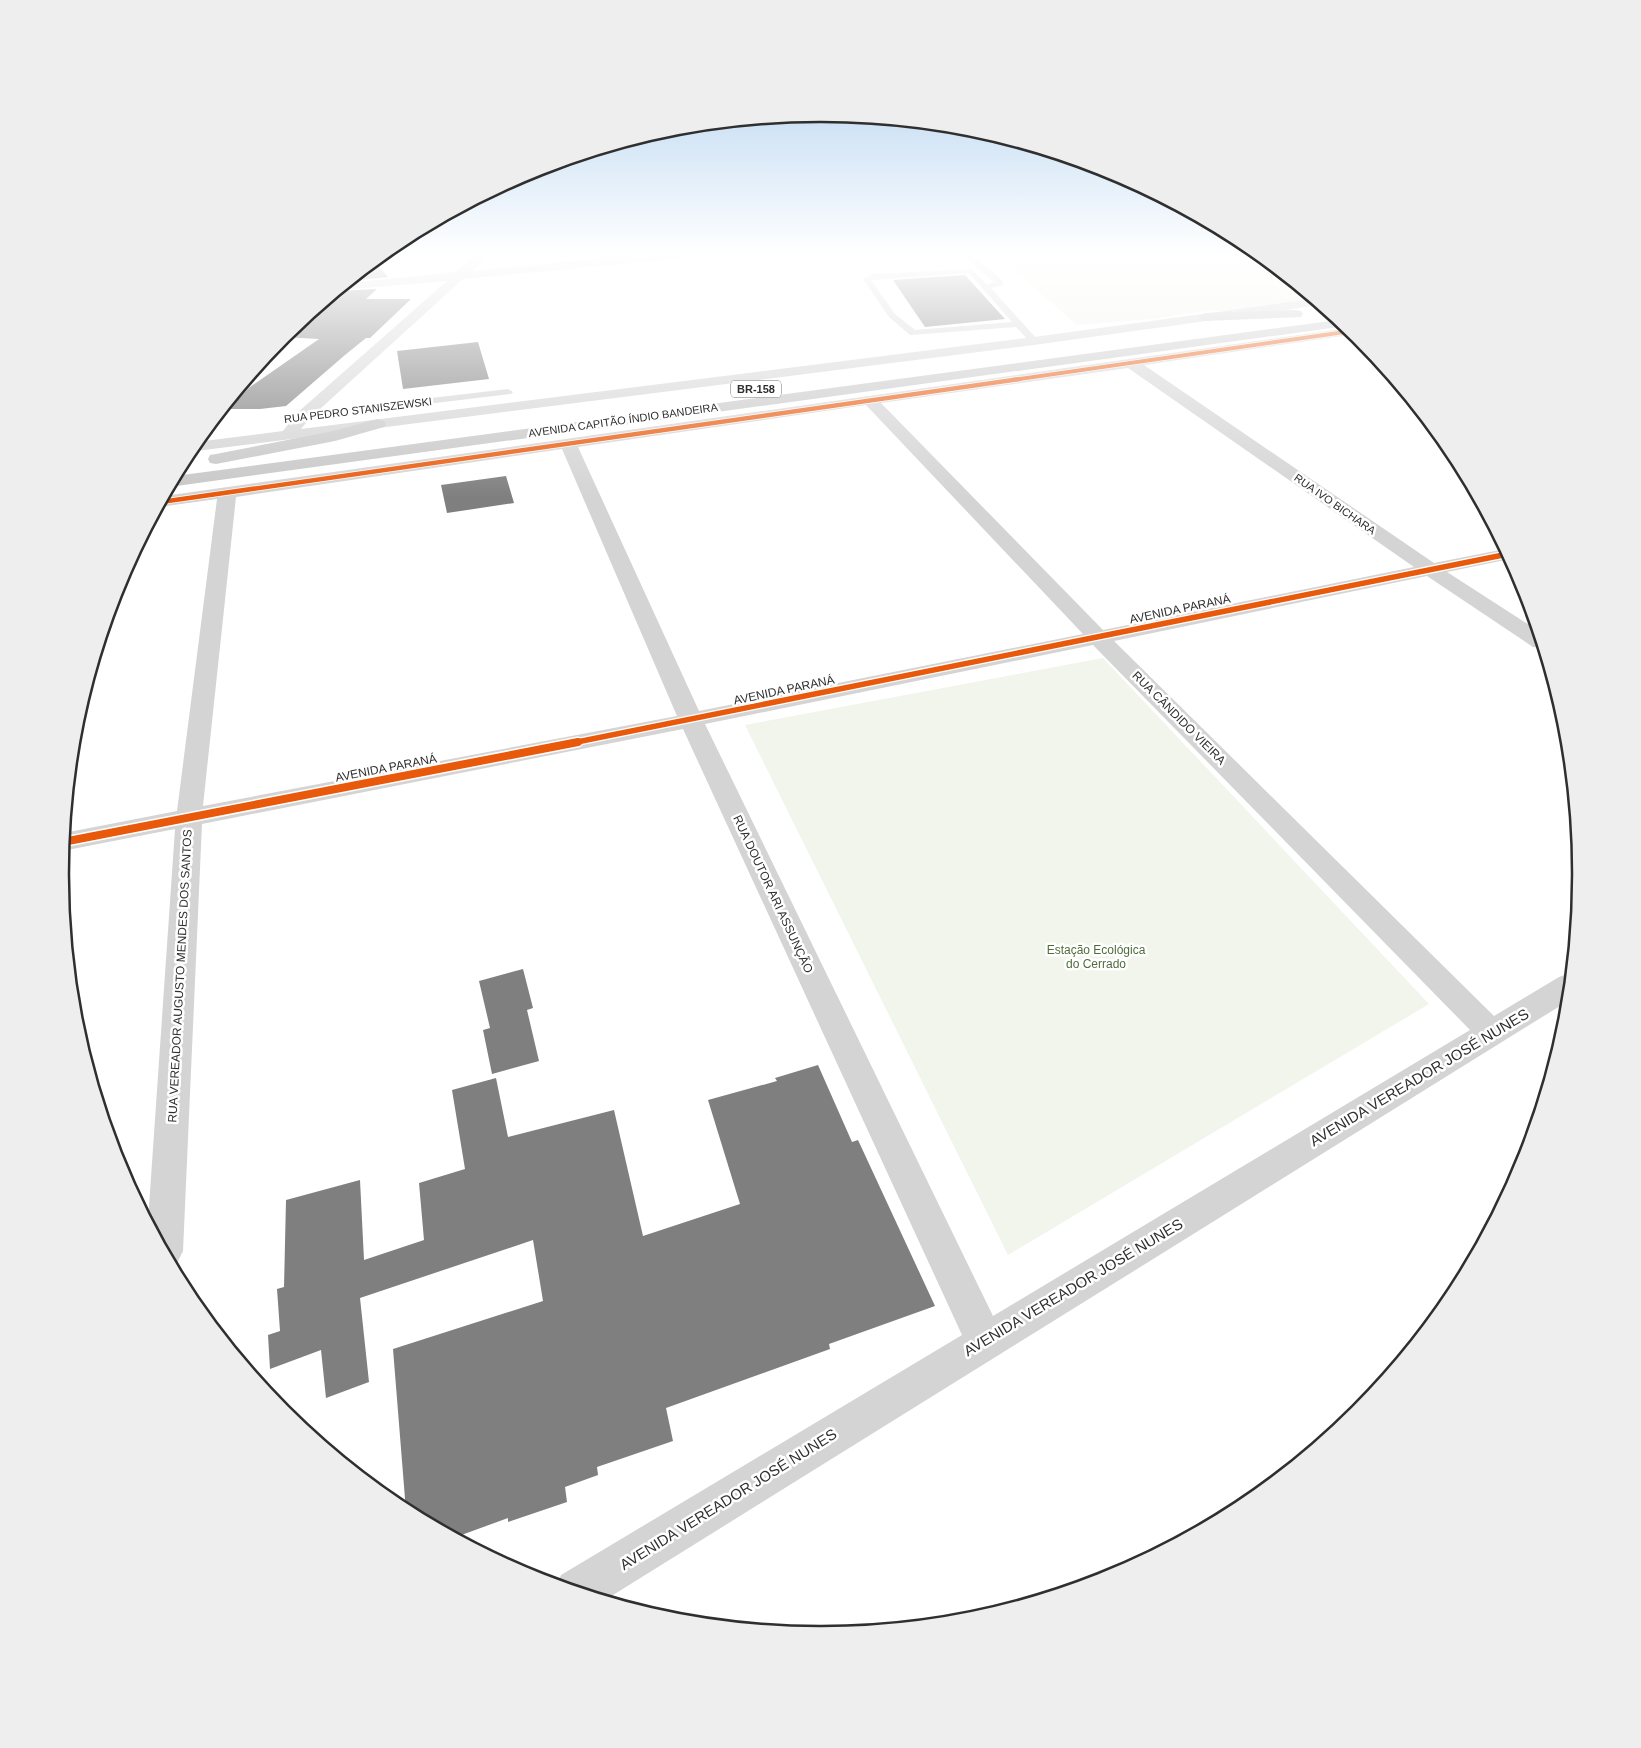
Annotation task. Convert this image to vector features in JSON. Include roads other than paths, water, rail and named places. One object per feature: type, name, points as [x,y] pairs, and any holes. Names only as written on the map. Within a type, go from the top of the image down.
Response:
[{"type":"main road","name":"AVENIDA CAPITÃO ÍNDIO BANDEIRA","points":[[189,465],[352,441],[1172,335]]},
{"type":"main road","name":"AVENIDA CAPITÃO ÍNDIO BANDEIRA","points":[[180,481],[1261,335]]},
{"type":"main road","points":[[1232,348],[1284,335]]},
{"type":"main road","points":[[190,465],[335,436],[378,424]]},
{"type":"street","points":[[288,436],[303,416],[394,335]]},
{"type":"street","points":[[202,447],[1074,335]]},
{"type":"street","points":[[167,501],[1327,335]]},
{"type":"street","name":"RUA IVO BICHARA","points":[[1131,363],[1429,569],[1534,637]]},
{"type":"street","name":"RUA CÂNDIDO VIEIRA","points":[[869,400],[1098,637],[1492,1033]]},
{"type":"street","name":"RUA PEDRO STANISZEWSKI","points":[[284,418],[303,416]]},
{"type":"street","name":"RUA DOUTOR ARI ASSUNÇÃO","points":[[568,444],[691,720],[985,1341]]},
{"type":"street","name":"RUA VEREADOR AUGUSTO MENDES DOS SANTOS","points":[[165,1241],[188,817],[227,493]]},
{"type":"street","name":"AVENIDA PARANÁ","points":[[70,841],[691,720],[1501,555]]},
{"type":"street","name":"AVENIDA VEREADOR JOSÉ NUNES","points":[[583,1587],[1563,989]]},
{"type":"lane","points":[[1029,335],[1034,340]]},
{"type":"lane","name":"RUA PEDRO STANISZEWSKI","points":[[303,416],[508,392]]},
{"type":"park label","name":"Estação Ecológica do Cerrado","points":[[1096,957]]}]
